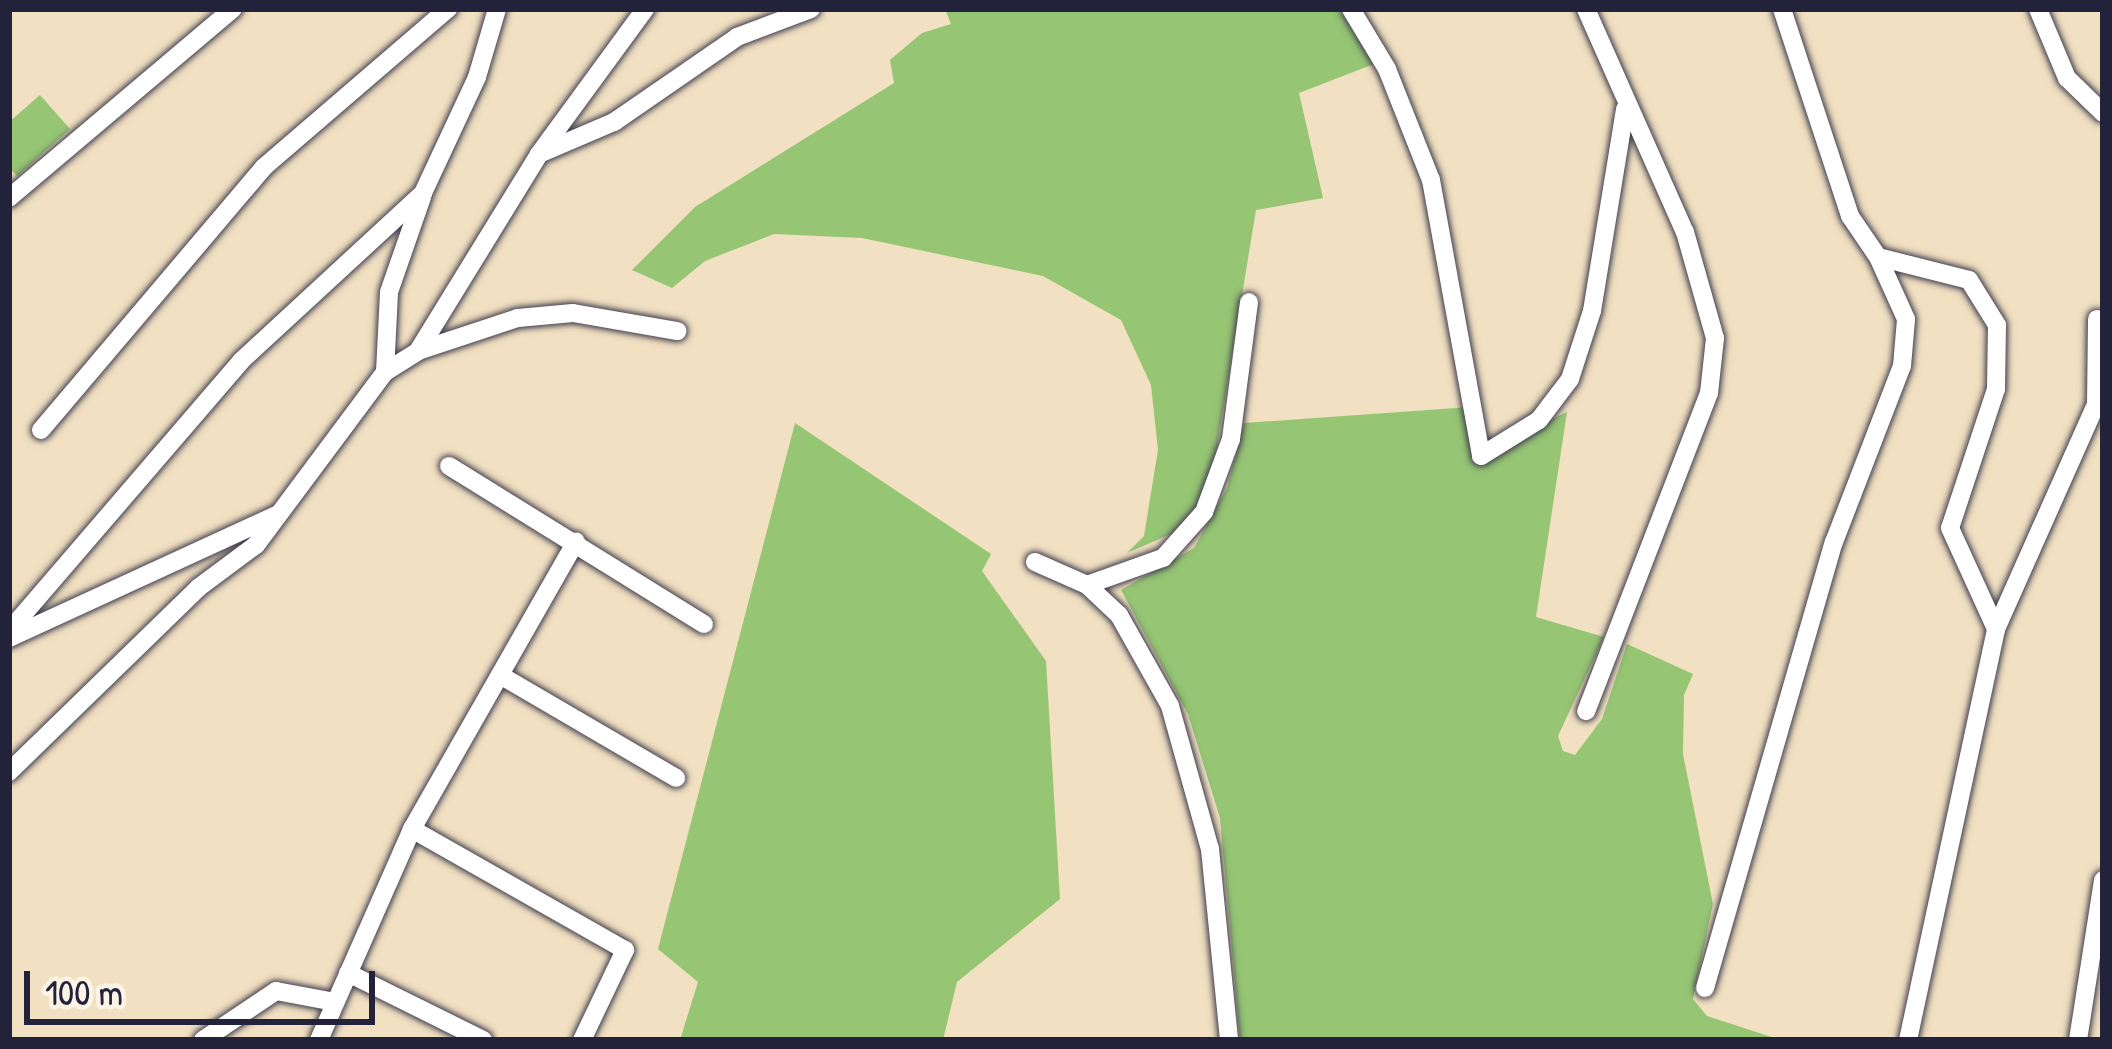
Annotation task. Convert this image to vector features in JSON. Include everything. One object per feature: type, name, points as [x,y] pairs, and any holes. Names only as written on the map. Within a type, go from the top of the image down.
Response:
[{"type":"street","points":[[41,430],[264,167],[448,9]]},
{"type":"street","points":[[385,371],[389,292],[423,193],[478,77],[497,9]]},
{"type":"street","points":[[418,351],[539,154],[645,9]]},
{"type":"street","points":[[539,154],[614,122],[737,37],[811,9]]},
{"type":"street","points":[[1351,9],[1387,69],[1431,179],[1481,456],[1552,407],[1570,379],[1592,311],[1625,109]]},
{"type":"street","points":[[1586,9],[1625,109],[1685,232],[1710,314],[1714,366],[1586,711]]},
{"type":"street","points":[[1705,988],[1834,542],[1902,366],[1906,319],[1878,257],[1833,182],[1782,9]]},
{"type":"street","points":[[2038,9],[2067,78],[2103,113]]},
{"type":"street","points":[[9,198],[223,14]]},
{"type":"street","points":[[9,634],[241,361],[423,193]]},
{"type":"street","points":[[1878,257],[1955,272],[1980,291],[1997,325],[1996,389],[1950,528],[1996,628]]},
{"type":"street","points":[[1087,585],[1163,558],[1204,512],[1231,439],[1250,302]]},
{"type":"street","points":[[9,772],[283,513],[385,371],[418,351],[546,314],[628,319],[677,331]]},
{"type":"street","points":[[1908,1040],[1996,628],[2037,525],[2090,425],[2100,383],[2097,319]]},
{"type":"street","points":[[449,466],[704,624]]},
{"type":"street","points":[[9,634],[283,513]]},
{"type":"street","points":[[319,1040],[412,829],[576,542]]},
{"type":"street","points":[[1035,562],[1087,585],[1155,671],[1187,755],[1210,849],[1229,1040]]},
{"type":"street","points":[[500,675],[676,778]]},
{"type":"street","points":[[412,829],[625,950],[582,1040]]},
{"type":"street","points":[[2078,1040],[2103,880]]},
{"type":"street","points":[[348,973],[483,1040]]},
{"type":"street","points":[[203,1040],[276,991],[334,1002]]},
{"type":"green space","points":[[945,9],[1339,9],[1374,64],[1299,93],[1323,198],[1256,210],[1215,459],[1196,506],[1173,533],[1127,553],[1144,536],[1158,450],[1151,385],[1121,320],[1043,276],[862,238],[774,234],[705,261],[672,288],[632,270],[695,207],[894,83],[890,60],[922,33],[951,24]]},
{"type":"green space","points":[[40,95],[70,129],[17,176],[9,168],[9,122]]},
{"type":"green space","points":[[1470,407],[1477,454],[1567,412],[1536,617],[1604,637],[1558,736],[1563,751],[1575,755],[1602,719],[1627,644],[1693,674],[1684,695],[1683,754],[1713,904],[1693,999],[1707,1016],[1781,1040],[1240,1040],[1220,818],[1188,714],[1121,590],[1194,548],[1227,488],[1244,423]]},
{"type":"green space","points":[[795,423],[991,554],[982,571],[1046,661],[1060,899],[957,982],[943,1040],[680,1040],[698,982],[658,949]]}]
